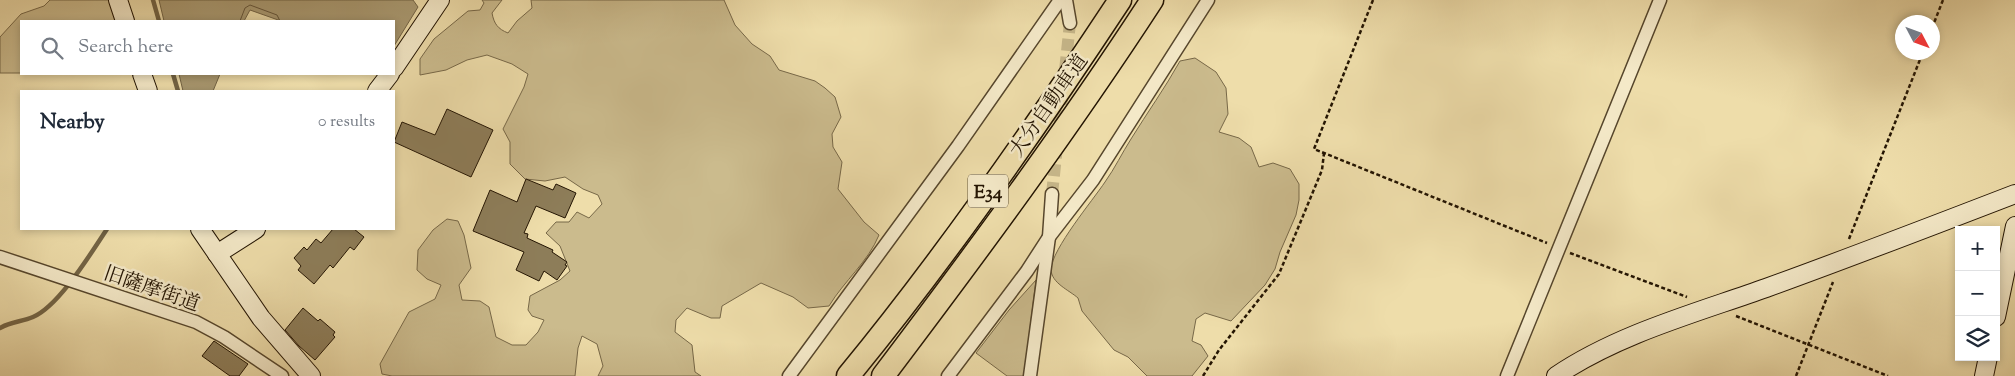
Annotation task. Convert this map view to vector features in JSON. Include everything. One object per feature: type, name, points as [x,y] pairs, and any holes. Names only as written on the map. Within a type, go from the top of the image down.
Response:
[{"type":"highway","name":"大分自動車道","points":[[848,376],[970,216],[1120,0]]},
{"type":"highway","name":"大分自動車道","points":[[883,376],[992,231],[1107,69],[1152,0]]},
{"type":"street","points":[[118,0],[125,20]]},
{"type":"street","points":[[395,67],[440,0]]},
{"type":"street","points":[[789,376],[958,146],[1060,0]]},
{"type":"street","points":[[1066,0],[1070,23]]},
{"type":"street","points":[[948,376],[1092,180],[1208,0]]},
{"type":"street","points":[[1507,376],[1660,0]]},
{"type":"street","points":[[142,75],[148,90]]},
{"type":"street","points":[[378,90],[389,75]]},
{"type":"street","points":[[1030,376],[1049,237],[1052,194]]},
{"type":"street","points":[[1556,376],[1574,364],[1634,336],[1841,261],[2015,194]]},
{"type":"street","points":[[1996,316],[2015,226]]},
{"type":"street","points":[[201,230],[261,318],[311,376]]},
{"type":"street","points":[[217,254],[254,230]]},
{"type":"street","name":"旧薩摩街道","points":[[0,257],[196,322],[224,337],[282,376]]},
{"type":"street","points":[[1984,376],[1987,361]]},
{"type":"path","points":[[1373,0],[1314,149],[1558,248],[1888,376]]},
{"type":"path","points":[[1938,15],[1944,0]]},
{"type":"path","points":[[1796,376],[1920,60]]},
{"type":"path","points":[[1203,376],[1219,350],[1279,274],[1322,170],[1324,154]]},
{"type":"shaded area","points":[[50,0],[114,0],[121,20],[20,20],[20,73],[0,73],[0,37],[21,14],[44,6]]},
{"type":"shaded area","points":[[482,0],[502,0],[492,13],[497,26],[508,33],[517,21],[532,8],[531,0],[724,0],[735,25],[752,44],[770,56],[779,70],[815,81],[835,97],[841,117],[832,134],[833,147],[842,162],[838,189],[864,222],[879,235],[869,254],[829,306],[808,308],[793,297],[761,283],[722,306],[720,318],[711,318],[687,308],[676,320],[675,332],[692,345],[695,372],[701,376],[598,376],[603,366],[597,344],[582,336],[578,348],[575,376],[392,376],[382,374],[380,364],[409,312],[435,299],[441,285],[427,279],[417,270],[418,250],[433,230],[447,219],[458,221],[464,235],[471,268],[459,285],[462,300],[480,301],[489,307],[496,337],[512,345],[526,345],[538,332],[544,320],[532,316],[528,310],[530,296],[560,280],[570,271],[560,246],[546,233],[556,222],[569,222],[577,212],[589,218],[602,204],[598,195],[583,189],[565,177],[545,181],[525,179],[510,164],[510,142],[503,129],[524,87],[528,74],[512,64],[487,55],[467,60],[446,70],[420,75],[420,59],[434,39],[468,11],[480,10],[484,3]]},
{"type":"shaded area","points":[[1195,58],[1216,72],[1226,88],[1228,114],[1219,132],[1239,138],[1251,147],[1259,167],[1273,163],[1290,169],[1299,184],[1299,200],[1296,215],[1280,252],[1275,269],[1265,285],[1231,321],[1205,313],[1196,319],[1192,341],[1201,345],[1208,356],[1192,376],[1147,376],[1128,357],[1114,350],[1082,311],[1078,298],[1057,282],[1051,269],[1053,260],[1065,237],[1109,177],[1180,61]]},
{"type":"shaded area","points":[[1036,280],[1024,376],[1007,376],[976,353],[1009,310]]},
{"type":"water","points":[[159,0],[413,0],[418,7],[395,44],[395,20],[278,20],[250,10],[245,20],[164,20]]},
{"type":"water","points":[[179,75],[220,75],[213,90],[183,90]]},
{"type":"building","points":[[447,109],[493,130],[471,177],[395,142],[402,122],[435,135]]},
{"type":"building","points":[[526,179],[553,190],[556,184],[576,193],[565,218],[536,206],[524,233],[528,234],[527,238],[553,250],[552,252],[567,262],[565,265],[567,266],[557,280],[544,271],[539,281],[516,270],[524,252],[473,231],[490,190],[517,202]]},
{"type":"building","points":[[332,230],[355,230],[364,237],[354,250],[350,247],[333,268],[330,265],[314,284],[298,270],[301,266],[294,258],[304,247],[307,250],[316,239],[321,243]]},
{"type":"building","points":[[303,308],[335,332],[333,335],[335,337],[315,360],[285,330]]},
{"type":"building","points":[[214,341],[248,364],[239,376],[230,376],[202,356]]},
{"type":"waterway","points":[[153,0],[159,20]]},
{"type":"waterway","points":[[173,75],[178,90]]},
{"type":"waterway","points":[[0,328],[33,317],[53,302],[74,278],[106,230]]},
{"type":"tunnel","points":[[1052,194],[1070,23]]}]
